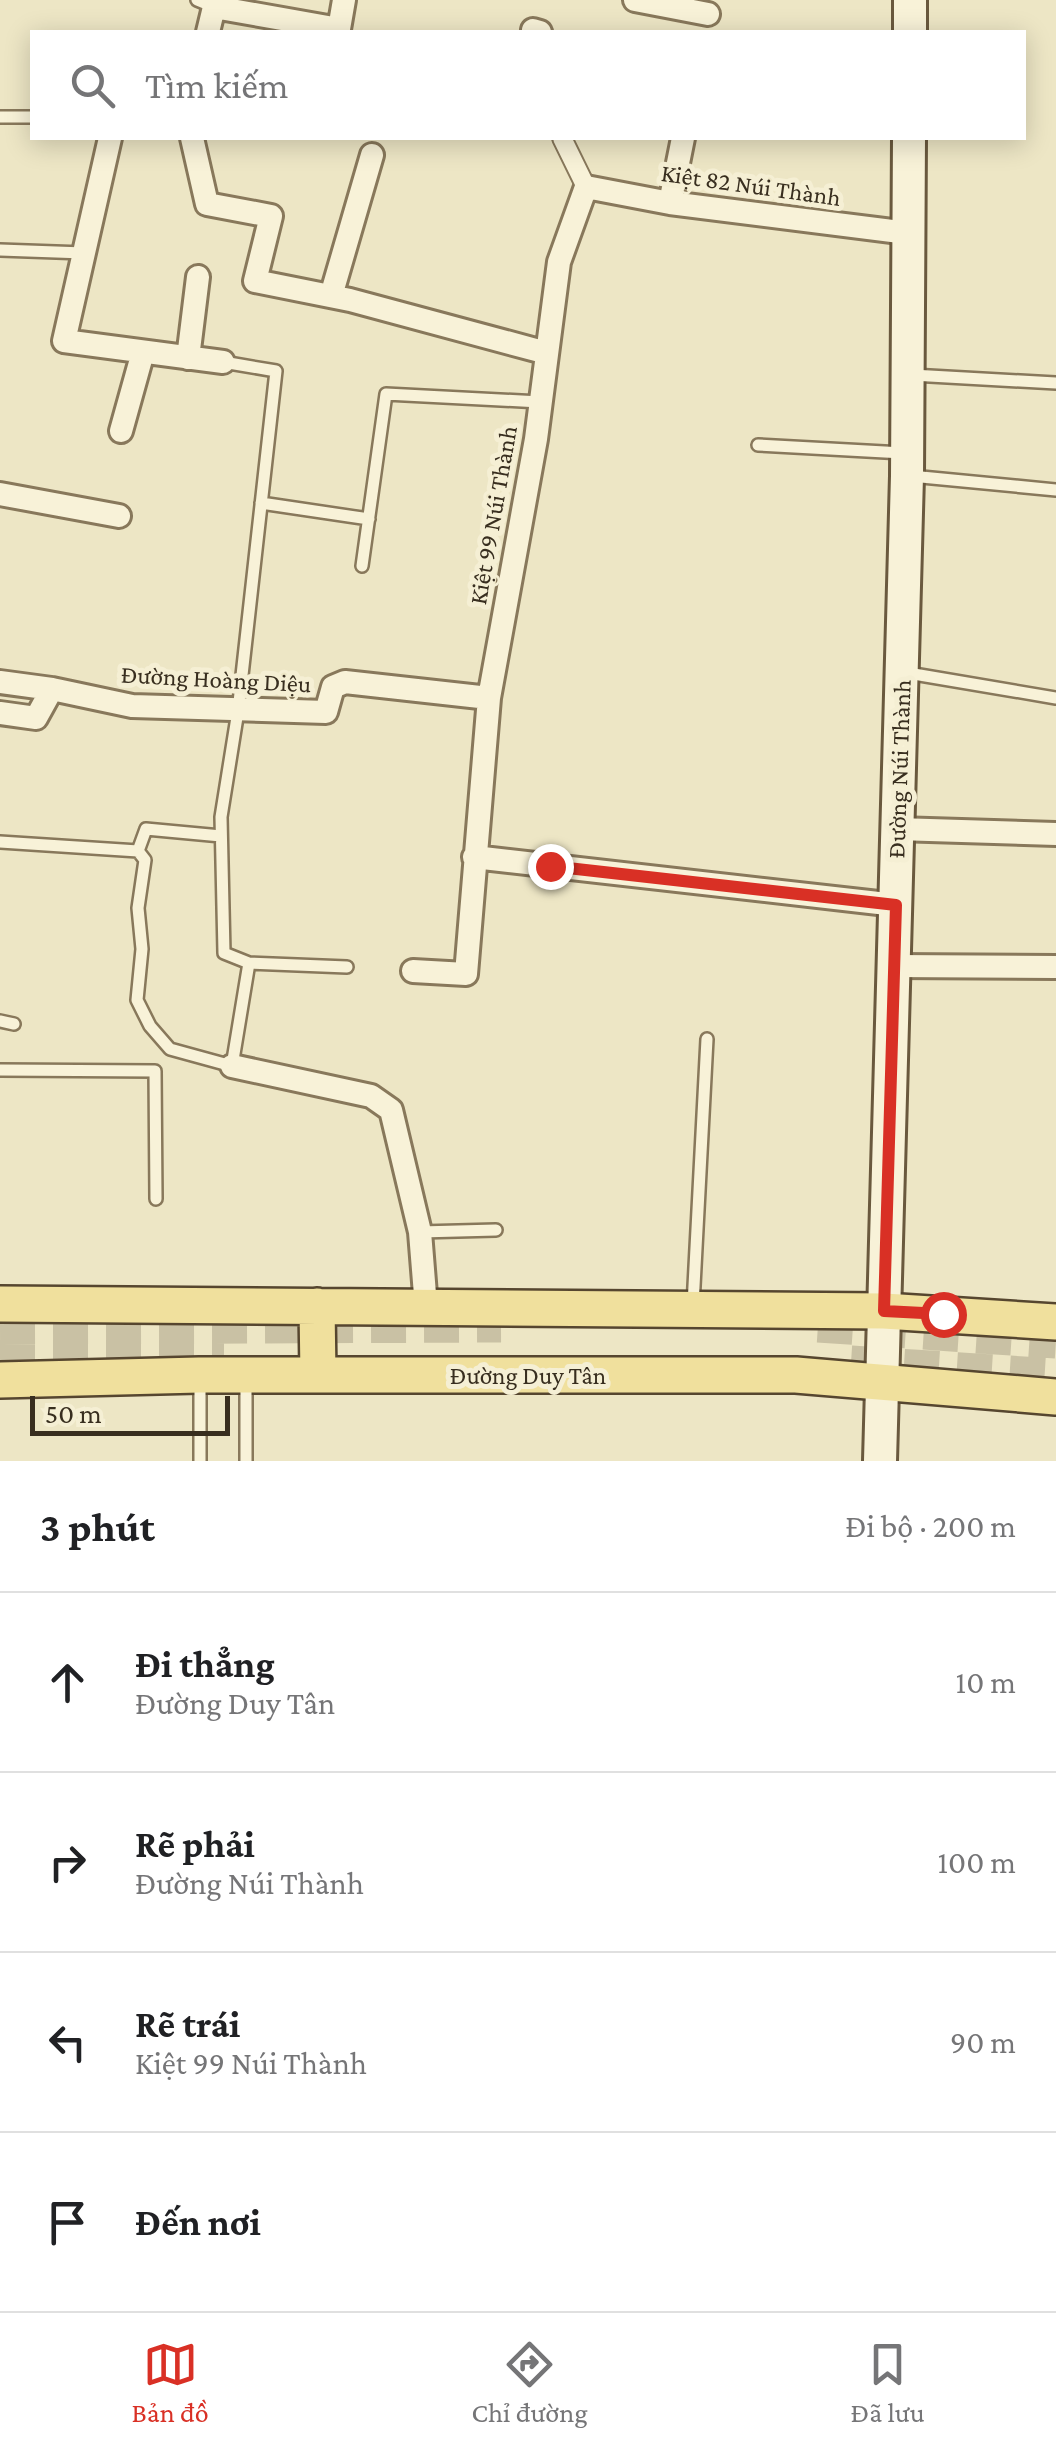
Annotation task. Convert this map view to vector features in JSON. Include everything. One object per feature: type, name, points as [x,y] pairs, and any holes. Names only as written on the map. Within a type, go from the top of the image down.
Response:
[{"type":"main road","points":[[910,0],[910,30]]},
{"type":"main road","name":"Đường Núi Thành","points":[[880,1461],[907,465],[909,140]]},
{"type":"main road","points":[[0,1304],[884,1311],[1056,1322]]},
{"type":"main road","points":[[317,1306],[318,1376]]},
{"type":"main road","name":"Đường Duy Tân","points":[[0,1380],[200,1375],[796,1376],[1056,1396]]},
{"type":"street","points":[[208,30],[209,2],[339,29],[344,0]]},
{"type":"street","points":[[635,0],[708,15]]},
{"type":"street","points":[[110,140],[64,341],[223,362]]},
{"type":"street","points":[[192,140],[207,204],[272,216],[255,281],[331,296],[546,353]]},
{"type":"street","points":[[563,140],[586,187]]},
{"type":"street","points":[[670,203],[683,140]]},
{"type":"street","points":[[331,296],[372,155]]},
{"type":"street","name":"Kiệt 82 Núi Thành","points":[[586,187],[670,203],[908,233]]},
{"type":"street","name":"Kiệt 99 Núi Thành","points":[[413,971],[466,974],[489,698],[540,402],[559,262],[586,187]]},
{"type":"street","points":[[188,358],[198,277]]},
{"type":"street","points":[[120,431],[143,352]]},
{"type":"street","points":[[0,494],[119,516]]},
{"type":"street","name":"Đường Hoàng Diệu","points":[[0,682],[132,706],[238,711],[326,712],[333,688],[346,682],[489,698]]},
{"type":"street","points":[[0,713],[36,718],[52,689]]},
{"type":"street","points":[[897,830],[1056,834]]},
{"type":"street","points":[[474,856],[896,905]]},
{"type":"street","points":[[894,966],[1056,967]]},
{"type":"street","points":[[232,1066],[371,1096],[391,1110],[420,1232],[426,1307]]},
{"type":"lane","points":[[0,117],[30,116]]},
{"type":"lane","points":[[0,250],[84,254]]},
{"type":"lane","points":[[223,362],[276,371],[238,711],[221,817],[224,953],[249,962],[347,968]]},
{"type":"lane","points":[[908,375],[1056,383]]},
{"type":"lane","points":[[362,566],[386,394],[540,402]]},
{"type":"lane","points":[[758,445],[1056,490]]},
{"type":"lane","points":[[261,502],[368,519]]},
{"type":"lane","points":[[902,672],[1056,698]]},
{"type":"lane","points":[[138,851],[146,829],[221,836]]},
{"type":"lane","points":[[0,842],[138,851],[145,860],[138,908],[142,950],[137,1000],[150,1026],[170,1048],[232,1066],[249,962]]},
{"type":"lane","points":[[693,1310],[707,1039]]},
{"type":"lane","points":[[0,1070],[155,1071],[156,1199]]},
{"type":"lane","points":[[420,1232],[496,1230]]},
{"type":"lane","points":[[200,1375],[200,1461]]},
{"type":"lane","points":[[246,1375],[246,1461]]},
{"type":"tunnel","points":[[0,1327],[501,1325]]},
{"type":"tunnel","points":[[818,1325],[1056,1341]]},
{"type":"tunnel","points":[[0,1358],[224,1358]]},
{"type":"tunnel","points":[[851,1363],[1056,1376]]},
{"type":"route","points":[[550,866],[896,905],[884,1311],[943,1314]]}]
